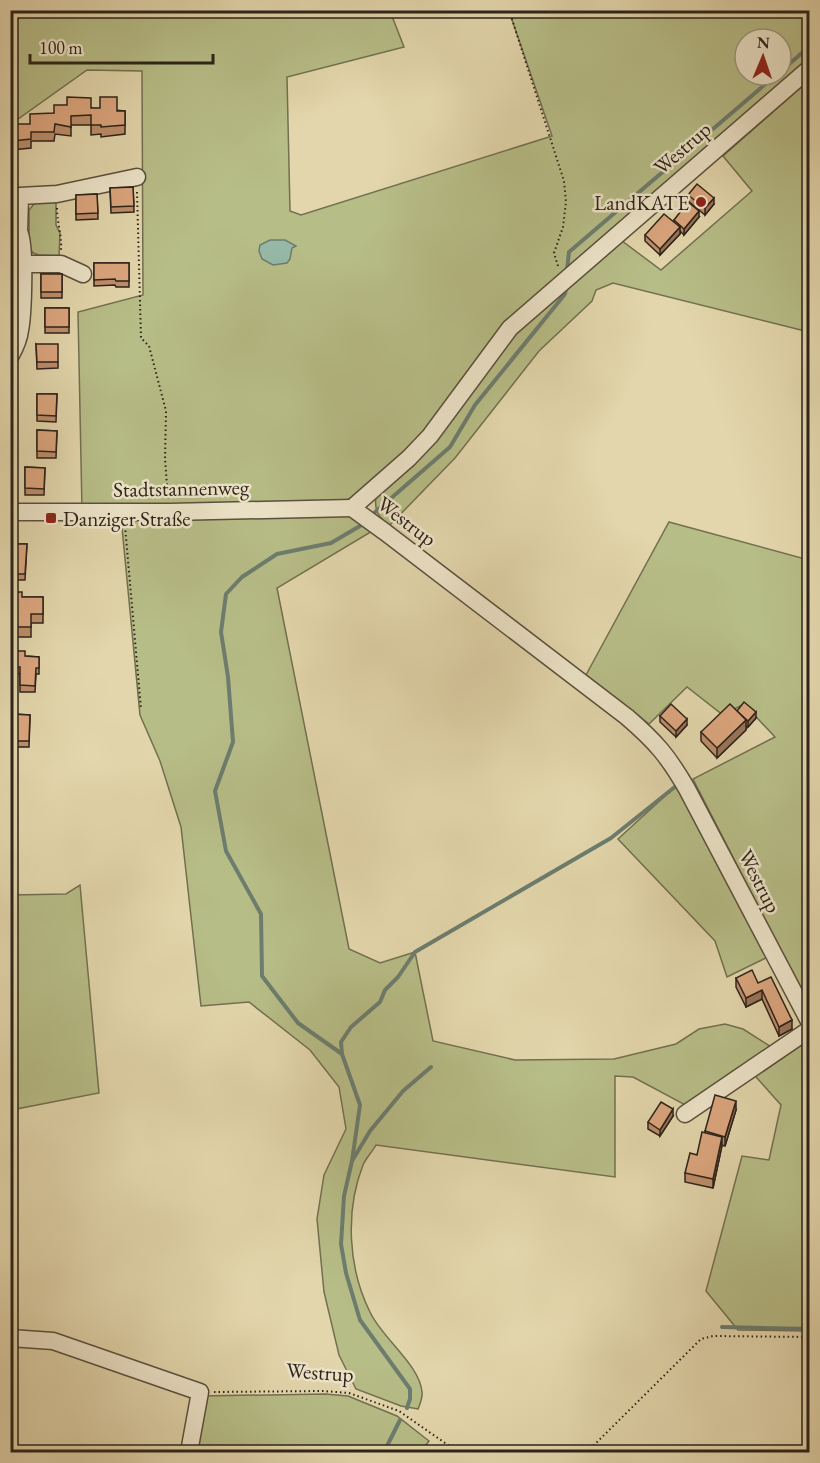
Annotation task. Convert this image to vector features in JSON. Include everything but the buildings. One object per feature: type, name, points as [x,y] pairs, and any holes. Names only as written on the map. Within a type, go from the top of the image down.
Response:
[{"type":"street","name":"Westrup","points":[[810,68],[510,327],[423,443],[352,508],[618,710],[653,740],[670,760],[687,789],[810,1023]]},
{"type":"street","points":[[10,357],[17,343],[22,321],[22,236],[15,232],[20,196],[57,194],[137,177]]},
{"type":"street","points":[[23,264],[61,264],[83,274]]},
{"type":"street","name":"Stadtstannenweg","points":[[10,512],[170,512],[352,508]]},
{"type":"street","points":[[685,1114],[810,1029]]},
{"type":"street","points":[[10,1338],[53,1341],[200,1392],[189,1452]]},
{"type":"path","points":[[509,10],[564,181],[566,202],[563,227],[554,253],[562,281]]},
{"type":"path","points":[[137,177],[141,338],[149,346],[166,411],[165,459],[170,512]]},
{"type":"path","points":[[57,194],[57,223],[62,232],[61,264]]},
{"type":"path","points":[[124,511],[141,709]]},
{"type":"path","points":[[587,1452],[700,1339],[713,1336],[810,1337]]},
{"type":"path","name":"Westrup","points":[[200,1392],[323,1391],[349,1393],[399,1411],[458,1452]]},
{"type":"green space","points":[[27,11],[390,11],[404,47],[287,77],[290,211],[301,215],[552,136],[509,11],[809,11],[809,59],[793,73],[793,27],[733,27],[733,87],[777,87],[562,273],[406,455],[358,495],[342,502],[82,510],[78,312],[143,295],[142,71],[87,70],[11,124],[11,25]]},
{"type":"green space","points":[[809,80],[809,332],[613,283],[596,290],[592,301],[539,351],[455,458],[389,526],[376,509],[376,496],[516,330],[622,241],[661,270],[752,191],[723,156]]},
{"type":"green space","points":[[56,200],[56,225],[60,233],[59,256],[33,253],[29,247],[29,210],[40,201]]},
{"type":"green space","points":[[348,515],[374,530],[277,588],[349,949],[380,963],[415,952],[433,1041],[515,1060],[614,1059],[676,1044],[699,1029],[725,1024],[743,1029],[776,1050],[810,1033],[809,1331],[738,1330],[706,1291],[742,1156],[769,1160],[781,1105],[748,1068],[689,1107],[633,1077],[615,1076],[615,1177],[376,1145],[363,1165],[353,1201],[353,1258],[363,1295],[375,1322],[415,1372],[420,1382],[422,1396],[418,1409],[401,1406],[356,1389],[339,1355],[324,1292],[317,1219],[324,1175],[346,1129],[339,1087],[310,1050],[249,1002],[201,1006],[181,827],[160,761],[140,715],[121,517]]},
{"type":"green space","points":[[669,522],[809,560],[810,718],[806,727],[810,733],[809,1006],[693,779],[775,737],[744,704],[723,715],[687,687],[649,724],[586,675]]},
{"type":"green space","points":[[676,786],[768,957],[727,977],[715,941],[618,839]]},
{"type":"green space","points":[[80,885],[99,1093],[11,1110],[11,895],[66,894]]},
{"type":"green space","points":[[325,1394],[348,1396],[397,1416],[429,1441],[420,1452],[189,1452],[199,1396]]},
{"type":"shaded area","points":[[270,240],[285,240],[296,246],[292,248],[287,263],[273,265],[262,259],[259,251],[260,245]]},
{"type":"waterway","points":[[793,61],[810,46]]},
{"type":"waterway","points":[[567,270],[569,252],[762,87]]},
{"type":"waterway","points":[[374,513],[450,447],[475,405],[565,294],[566,288]]},
{"type":"waterway","points":[[352,1161],[360,1105],[342,1054],[298,1023],[262,976],[261,914],[226,851],[215,791],[233,742],[228,677],[221,632],[226,594],[242,577],[277,554],[331,543],[360,526]]},
{"type":"waterway","points":[[342,1054],[341,1042],[351,1027],[380,1002],[385,990],[398,977],[415,952],[611,838],[676,786]]},
{"type":"waterway","points":[[407,1408],[410,1389],[360,1320],[346,1273],[341,1244],[344,1196],[352,1161],[370,1131],[403,1091],[431,1067]]},
{"type":"waterway","points":[[722,1327],[810,1329]]},
{"type":"waterway","points":[[384,1452],[400,1420]]},
{"type":"place","name":"LandKATE","points":[[701,202]]},
{"type":"place","name":"Danziger Straße","points":[[51,518]]}]
